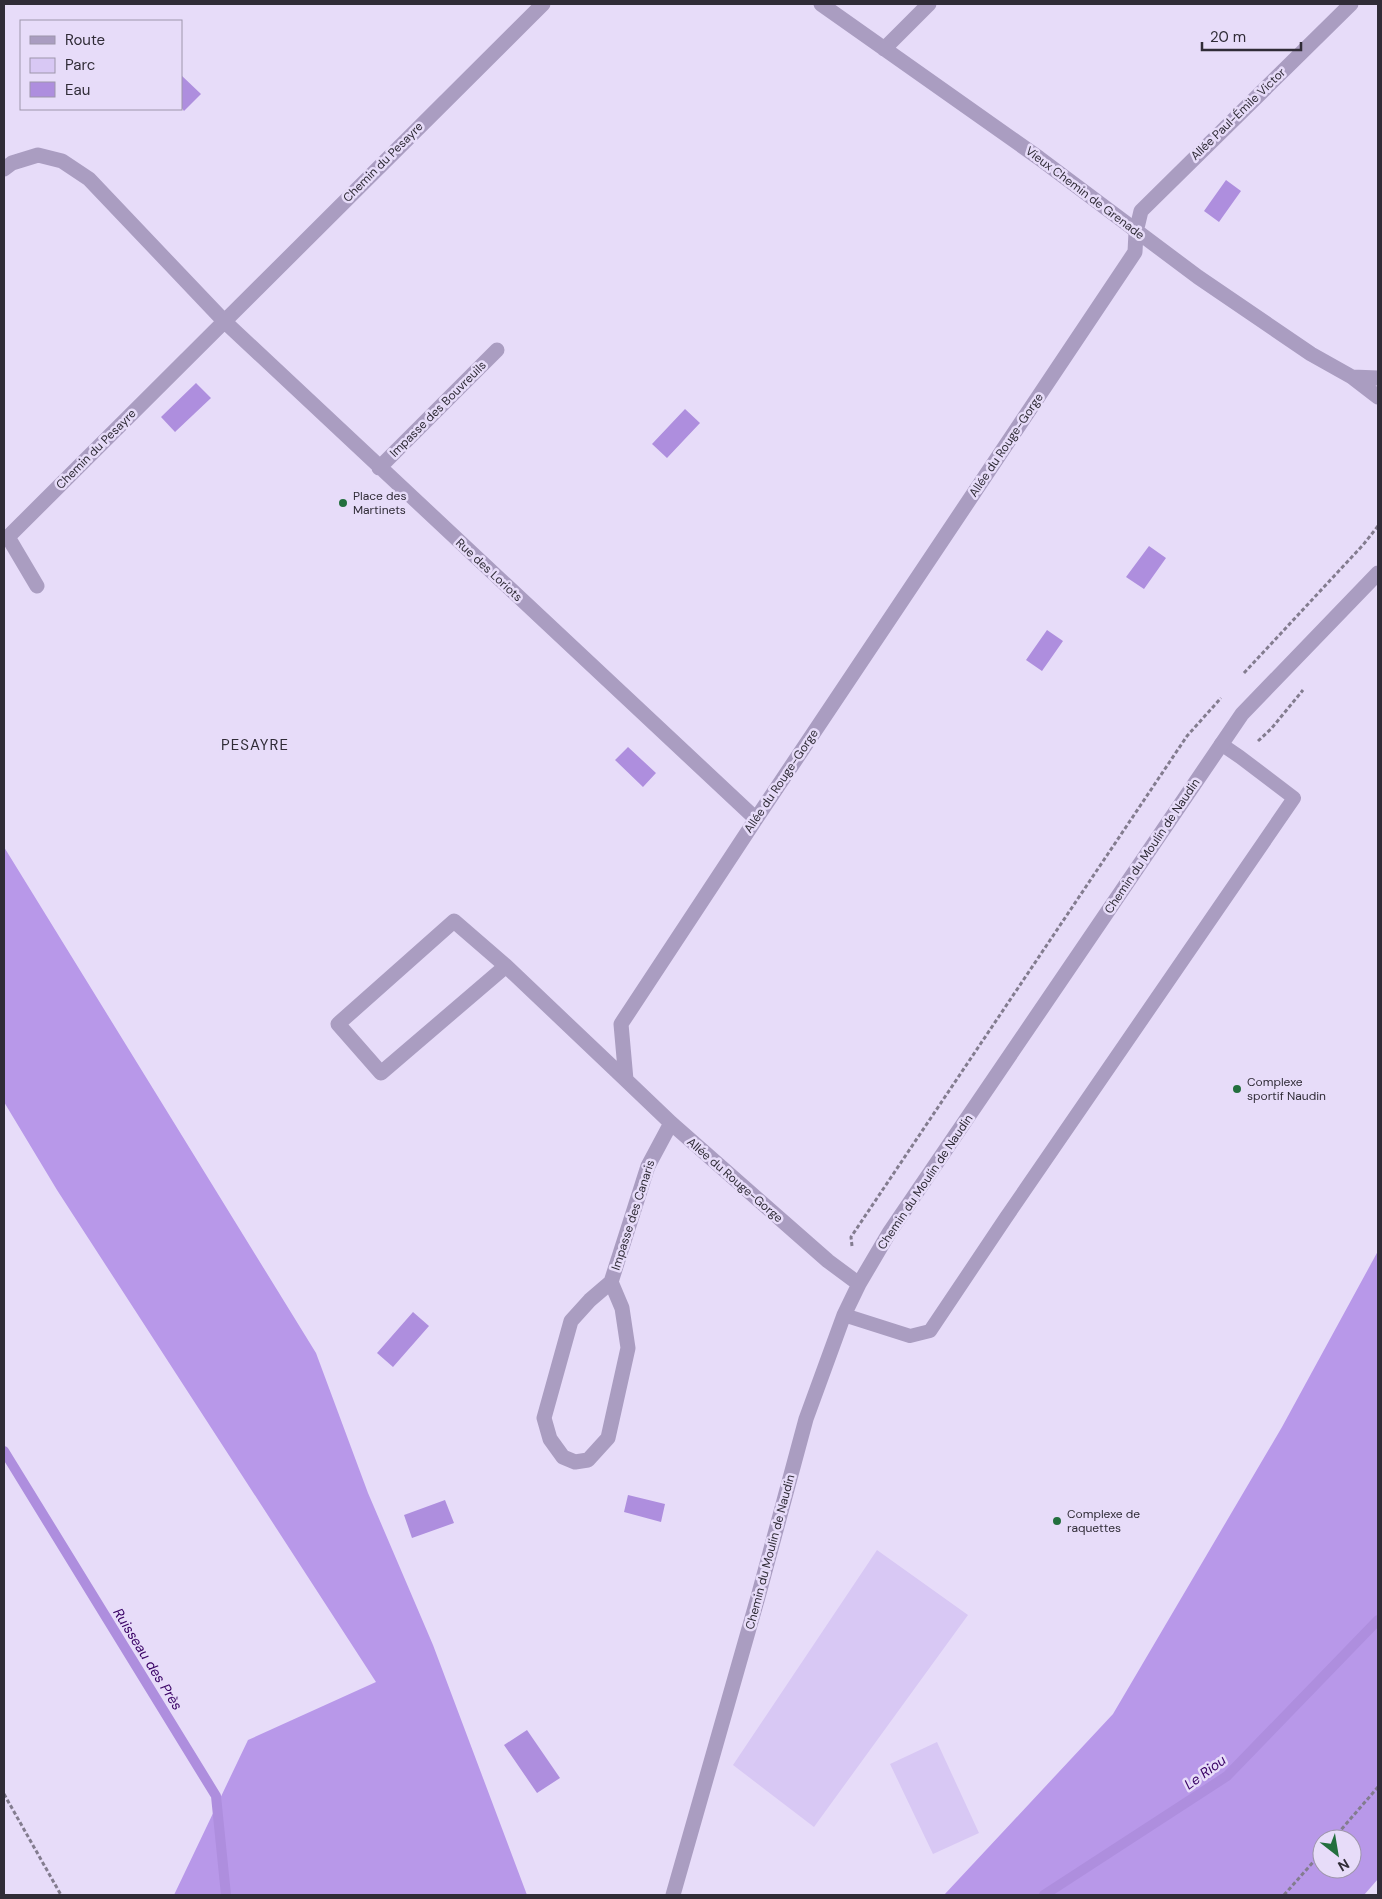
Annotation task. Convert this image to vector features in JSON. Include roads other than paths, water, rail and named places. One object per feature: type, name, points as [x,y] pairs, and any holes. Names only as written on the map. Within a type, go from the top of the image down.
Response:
[{"type":"street","name":"Chemin du Pesayre","points":[[37,586],[8,536],[543,4]]},
{"type":"street","name":"Vieux Chemin de Grenade","points":[[821,4],[1039,158],[1136,232],[1311,354],[1352,377],[1378,397]]},
{"type":"street","points":[[884,49],[929,4]]},
{"type":"street","name":"Allée Paul-Émile Victor","points":[[1136,232],[1141,211],[1351,4]]},
{"type":"street","points":[[4,169],[12,163],[38,155],[62,160],[89,179],[224,321]]},
{"type":"street","name":"Allée du Rouge-Gorge","points":[[859,1284],[828,1261],[671,1123],[626,1080],[621,1024],[1135,252],[1136,232]]},
{"type":"street","name":"Rue des Loriots","points":[[224,321],[756,819]]},
{"type":"street","name":"Impasse des Bouvreuils","points":[[379,468],[497,350]]},
{"type":"street","name":"Vieux Chemin de Grenade","points":[[1352,377],[1378,378]]},
{"type":"street","name":"Chemin du Moulin de Naudin","points":[[673,1895],[758,1597],[806,1420],[844,1315],[859,1284],[889,1233],[1242,714],[1378,573]]},
{"type":"street","points":[[506,966],[381,1072],[338,1024],[454,921],[506,966],[626,1080]]},
{"type":"street","name":"Impasse des Canaris","points":[[611,1282],[622,1308],[628,1348],[608,1438],[588,1460],[575,1462],[563,1457],[550,1438],[544,1418],[571,1321],[590,1300],[611,1282],[648,1166],[671,1123]]},
{"type":"lane","points":[[844,1315],[910,1336],[930,1331],[1010,1211],[1294,798],[1221,744]]},
{"type":"water","points":[[182,76],[201,94],[184,111],[182,108]]},
{"type":"water","points":[[1226,180],[1241,191],[1219,222],[1204,211]]},
{"type":"water","points":[[196,383],[211,398],[175,432],[161,417]]},
{"type":"water","points":[[685,409],[700,423],[667,458],[652,444]]},
{"type":"water","points":[[1149,546],[1166,558],[1144,589],[1126,577]]},
{"type":"water","points":[[1047,630],[1063,641],[1042,671],[1026,660]]},
{"type":"water","points":[[628,747],[656,773],[643,787],[615,760]]},
{"type":"water","points":[[413,1312],[429,1326],[393,1367],[377,1353]]},
{"type":"water","points":[[628,1495],[665,1504],[661,1522],[624,1512]]},
{"type":"water","points":[[445,1500],[454,1523],[412,1538],[404,1515]]},
{"type":"water","points":[[527,1730],[560,1778],[537,1793],[504,1745]]},
{"type":"waterway","name":"Ruisseau des Près","points":[[4,1451],[216,1796],[226,1895]]},
{"type":"waterway","name":"Le Riou","points":[[1044,1895],[1227,1776],[1378,1620]]},
{"type":"place","name":"Place des Martinets","points":[[343,503]]},
{"type":"place","name":"Complexe sportif Naudin","points":[[1237,1089]]},
{"type":"place","name":"Complexe de raquettes","points":[[1057,1521]]},
{"type":"district","name":"PESAYRE","points":[[255,745]]}]
